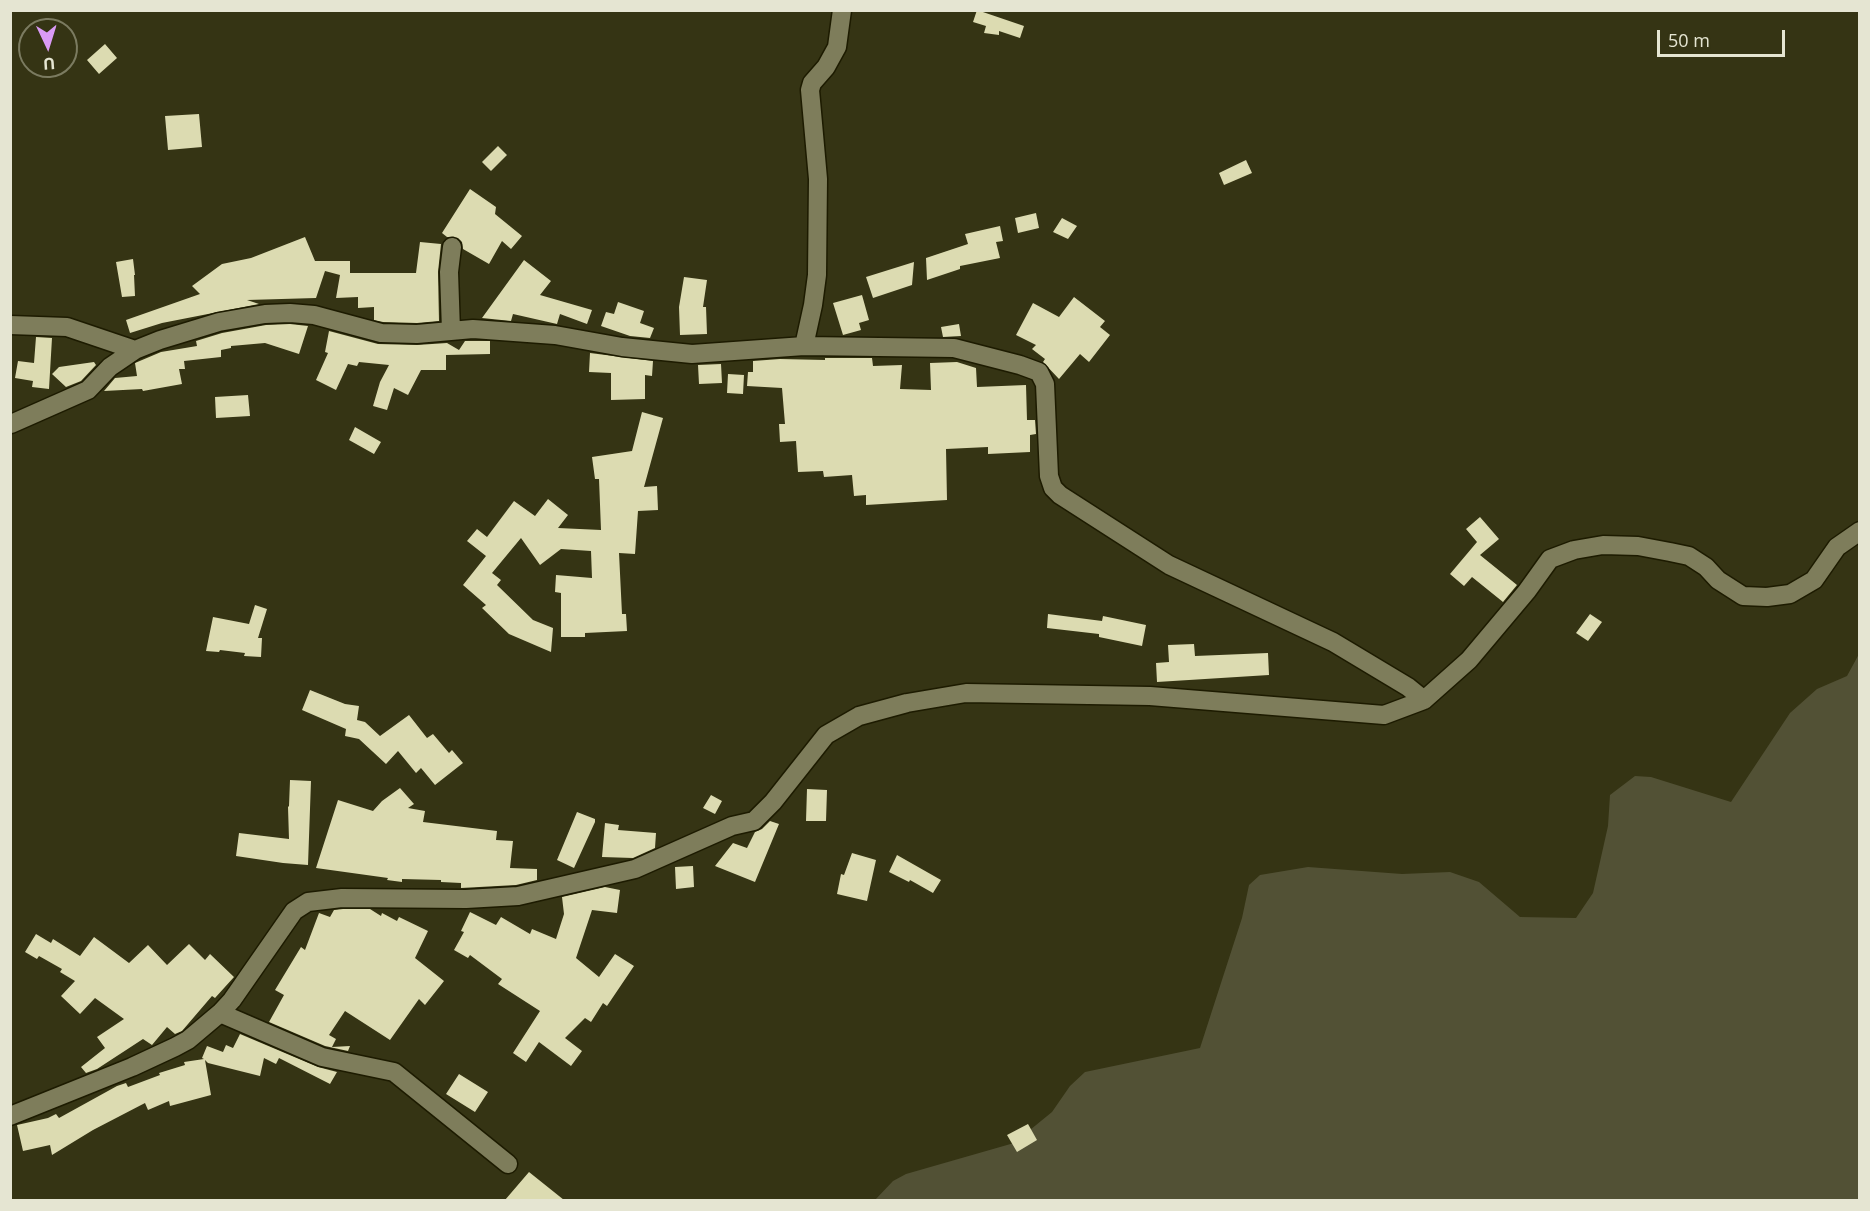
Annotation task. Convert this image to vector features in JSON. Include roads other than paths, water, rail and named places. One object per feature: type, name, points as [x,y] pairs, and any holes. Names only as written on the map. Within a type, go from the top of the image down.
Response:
[{"type":"street","points":[[804,346],[817,275],[818,179],[810,90],[812,83],[826,67],[837,47],[842,10]]},
{"type":"street","points":[[450,331],[449,272],[452,247]]},
{"type":"street","points":[[11,424],[88,390],[110,367],[135,350],[219,322],[265,314],[314,315],[381,333],[417,334],[473,329],[555,335],[692,354],[804,346],[954,348],[1039,372],[1045,384],[1049,476],[1053,488],[1060,495],[1169,565],[1333,642],[1408,687],[1424,700]]},
{"type":"street","points":[[10,325],[67,327],[135,350]]},
{"type":"street","points":[[10,1116],[176,1047],[220,1013],[232,1000],[294,911],[308,902],[342,898],[466,899],[518,896],[635,869],[732,826],[754,820],[773,802],[826,735],[859,716],[907,703],[966,693],[1138,696],[1384,715],[1424,700],[1469,660],[1527,591],[1550,559],[1574,550],[1603,545],[1638,546],[1689,556],[1706,567],[1718,580],[1743,596],[1767,597],[1790,594],[1814,580],[1837,547],[1860,531]]},
{"type":"street","points":[[220,1013],[322,1057],[394,1072],[508,1164]]}]
